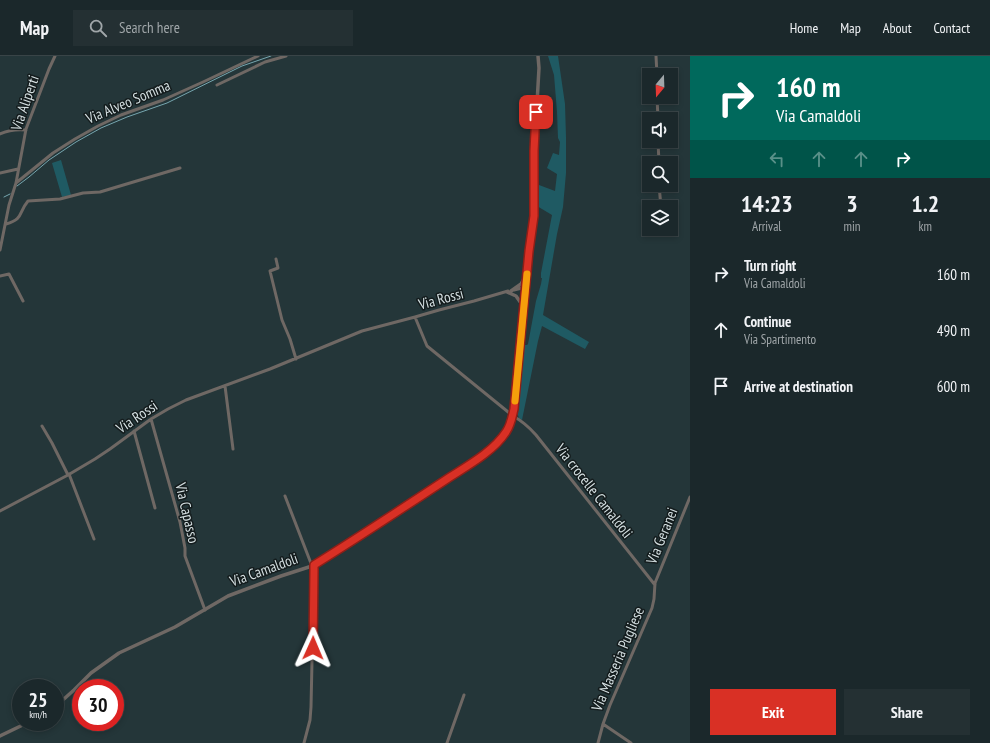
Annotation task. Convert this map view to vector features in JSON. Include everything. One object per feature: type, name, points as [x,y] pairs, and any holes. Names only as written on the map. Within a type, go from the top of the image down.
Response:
[{"type":"street","name":"Via Aliperti","points":[[0,250],[9,206],[16,183],[26,130],[55,56]]},
{"type":"street","name":"Via Alveo Somma","points":[[16,183],[53,153],[98,126],[121,115],[163,100],[258,56]]},
{"type":"street","points":[[217,85],[266,62],[286,56]]},
{"type":"street","points":[[512,417],[534,216],[534,151],[539,68],[538,56]]},
{"type":"street","points":[[656,56],[657,68]]},
{"type":"street","points":[[0,134],[9,130],[26,130]]},
{"type":"street","points":[[6,224],[15,221],[18,218],[28,201],[60,199],[84,193],[100,192],[180,168]]},
{"type":"street","points":[[0,173],[18,169]]},
{"type":"street","points":[[276,259],[278,268],[270,271],[282,320],[296,359]]},
{"type":"street","points":[[0,276],[9,274],[23,301]]},
{"type":"street","points":[[511,291],[521,284],[527,274]]},
{"type":"street","name":"Via Rossi","points":[[0,511],[110,449],[151,419],[186,400],[296,359],[362,330],[526,287]]},
{"type":"street","points":[[507,292],[516,296],[524,307]]},
{"type":"street","name":"Via crocelle Camaldoli","points":[[416,317],[427,346],[512,417],[521,420],[527,425],[655,584]]},
{"type":"street","points":[[225,386],[233,449]]},
{"type":"street","name":"Via Camaldoli","points":[[64,699],[91,673],[119,653],[175,627],[228,596],[281,576],[313,566],[363,535],[474,461],[492,447],[506,432],[512,417]]},
{"type":"street","name":"Via Capasso","points":[[151,419],[177,510],[185,548],[185,556],[205,610]]},
{"type":"street","points":[[42,426],[68,474],[94,539]]},
{"type":"street","points":[[134,431],[155,508]]},
{"type":"street","points":[[285,496],[314,570],[311,707],[310,720],[304,743]]},
{"type":"street","name":"Via Geranei","points":[[655,584],[690,497]]},
{"type":"street","name":"Via Masseria Pugliese","points":[[598,743],[603,724],[621,679],[652,608],[655,584]]},
{"type":"street","points":[[447,743],[464,695]]},
{"type":"street","points":[[603,724],[631,743]]},
{"type":"street","points":[[0,736],[12,730]]},
{"type":"shaded area","points":[[548,56],[558,56],[565,104],[566,173],[563,207],[543,315],[589,342],[585,349],[542,326],[522,420],[519,418],[517,413],[522,345],[528,344],[536,301],[541,284],[541,273],[552,215],[537,206],[537,193],[539,192],[539,185],[555,191],[557,174],[547,168],[553,153],[559,155],[560,142],[558,138],[554,75]]},
{"type":"shaded area","points":[[61,160],[71,195],[62,197],[52,163]]},
{"type":"waterway","points":[[17,186],[49,160],[101,128],[167,103],[242,66],[271,56]]},
{"type":"waterway","points":[[4,197],[10,194]]},
{"type":"slow traffic","points":[[515,401],[527,274]]},
{"type":"route","points":[[313,648],[314,565],[363,535],[474,461],[500,440],[510,425],[514,409],[529,251],[534,216],[534,151],[536,112]]}]
